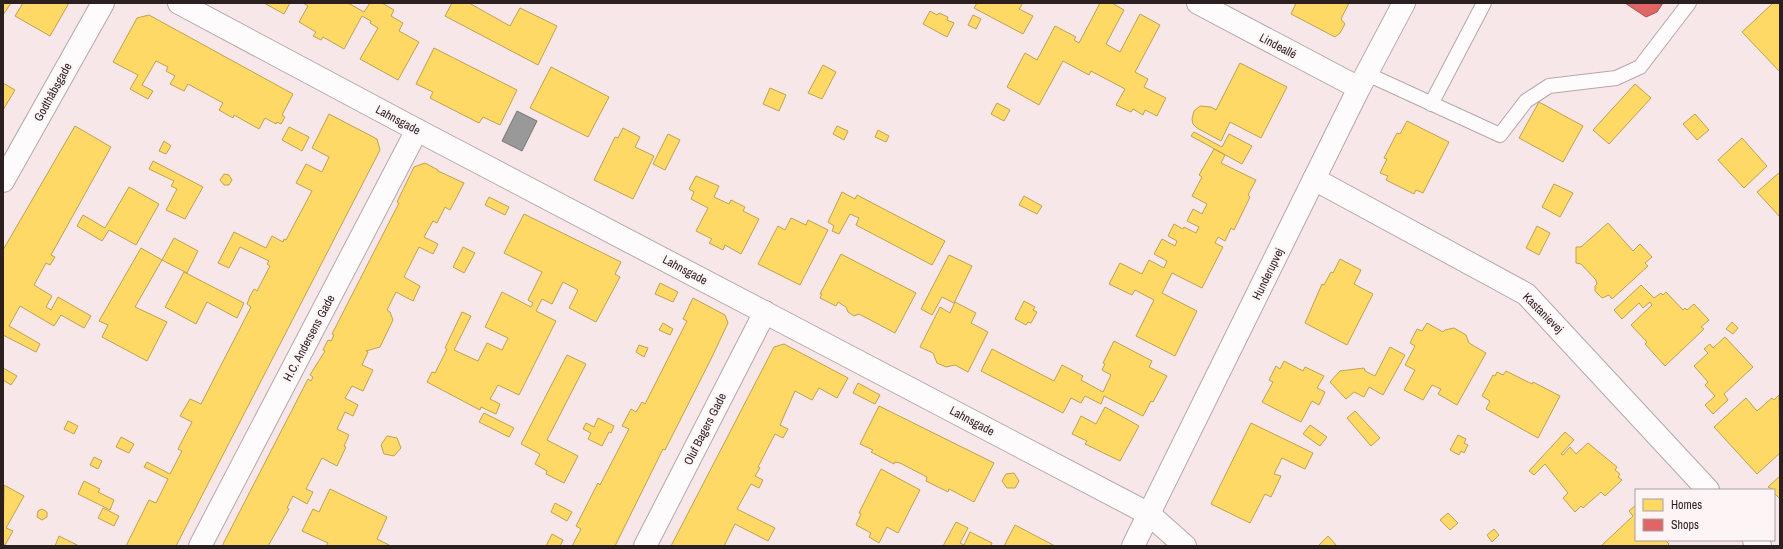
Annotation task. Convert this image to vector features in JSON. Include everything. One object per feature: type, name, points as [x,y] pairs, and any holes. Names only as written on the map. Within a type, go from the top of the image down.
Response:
[{"type":"street","name":"Godthåbsgade","points":[[3,181],[103,3]]},
{"type":"street","name":"Lahnsgade","points":[[179,3],[417,130],[1149,514],[1185,546]]},
{"type":"street","name":"Lindeallé","points":[[1198,3],[1363,81]]},
{"type":"street","name":"Hunderupvej","points":[[1133,546],[1314,179],[1404,3]]},
{"type":"street","name":"H.C. Andersens Gade","points":[[200,546],[417,130]]},
{"type":"street","name":"Kastanievej","points":[[1314,179],[1526,294],[1707,489]]},
{"type":"street","name":"Oluf Bagers Gade","points":[[645,546],[765,312]]},
{"type":"lane","points":[[1431,104],[1484,3]]},
{"type":"lane","points":[[1363,81],[1431,104],[1500,135],[1526,101],[1549,86],[1616,78],[1640,67],[1689,3]]},
{"type":"building: Homes","points":[[3,3],[11,3],[3,15]]},
{"type":"building: Homes","points":[[23,3],[69,3],[50,36],[15,16]]},
{"type":"building: Homes","points":[[264,3],[290,3],[284,14]]},
{"type":"building: Homes","points":[[303,3],[348,3],[364,12],[370,3],[382,3],[394,10],[391,16],[403,23],[399,31],[419,42],[398,80],[360,59],[378,28],[370,23],[371,21],[362,16],[344,49],[323,37],[321,40],[313,36],[316,32],[299,22],[308,6]]},
{"type":"building: Homes","points":[[452,3],[469,3],[510,26],[520,8],[557,26],[538,65],[445,16]]},
{"type":"building: Homes","points":[[977,3],[1023,3],[1019,9],[1033,16],[1023,34],[974,8]]},
{"type":"building: Homes","points":[[1100,3],[1112,3],[1124,10],[1106,44],[1120,52],[1140,14],[1160,25],[1135,72],[1148,79],[1144,87],[1166,98],[1157,116],[1145,110],[1143,115],[1133,109],[1131,112],[1116,105],[1125,89],[1091,71],[1089,75],[1063,61],[1039,105],[1007,87],[1025,53],[1037,60],[1055,26],[1076,37],[1074,40],[1079,43]]},
{"type":"building: Homes","points":[[1296,3],[1349,3],[1341,19],[1345,24],[1340,33],[1335,37],[1291,14]]},
{"type":"building: Homes","points":[[1773,3],[1780,3],[1780,72],[1742,32]]},
{"type":"building: Homes","points":[[930,11],[937,15],[939,13],[948,17],[947,20],[954,23],[947,37],[923,24]]},
{"type":"building: Homes","points":[[149,15],[293,94],[282,115],[285,117],[281,124],[277,122],[276,124],[265,118],[259,129],[234,115],[233,118],[219,110],[223,103],[188,84],[184,91],[170,84],[175,76],[166,71],[168,67],[156,61],[142,85],[153,91],[148,99],[130,89],[138,75],[113,62],[137,18]]},
{"type":"building: Homes","points":[[973,15],[981,19],[976,29],[968,25]]},
{"type":"building: Homes","points":[[434,48],[517,90],[500,125],[483,117],[479,123],[430,98],[433,92],[416,84]]},
{"type":"building: Homes","points":[[1240,63],[1287,87],[1261,138],[1230,122],[1221,141],[1197,128],[1193,124],[1192,119],[1194,111],[1200,106],[1211,107],[1216,110]]},
{"type":"building: Homes","points":[[823,65],[836,72],[822,99],[808,93]]},
{"type":"building: Homes","points":[[551,67],[609,97],[588,137],[530,108]]},
{"type":"building: Homes","points":[[3,83],[15,90],[3,110]]},
{"type":"building: Homes","points":[[1635,84],[1651,98],[1609,144],[1593,130]]},
{"type":"building: Homes","points":[[770,88],[786,95],[779,111],[763,104]]},
{"type":"building: Homes","points":[[1539,102],[1583,126],[1563,162],[1519,138]]},
{"type":"building: Homes","points":[[997,103],[1010,110],[1004,121],[991,114]]},
{"type":"building: Homes","points":[[329,114],[377,139],[380,150],[176,546],[126,546],[149,500],[156,503],[168,479],[144,467],[147,462],[170,474],[182,451],[178,449],[192,422],[180,416],[190,399],[201,404],[251,307],[247,304],[250,296],[254,289],[257,291],[270,266],[267,264],[269,261],[240,247],[229,268],[218,263],[234,232],[266,248],[272,236],[283,242],[284,239],[286,240],[312,191],[296,183],[306,164],[322,172],[329,157],[312,148]]},
{"type":"building: Homes","points":[[1695,114],[1709,130],[1697,140],[1683,124]]},
{"type":"building: Homes","points":[[1407,121],[1449,142],[1423,193],[1416,190],[1414,194],[1386,180],[1388,176],[1380,173],[1387,159],[1384,158],[1397,133],[1400,134]]},
{"type":"building: Homes","points":[[75,126],[111,147],[51,255],[55,257],[50,265],[46,263],[34,285],[52,296],[46,307],[51,310],[58,297],[91,316],[84,328],[61,315],[54,326],[20,306],[9,326],[40,344],[36,352],[3,335],[3,250]]},
{"type":"building: Homes","points":[[837,126],[848,131],[844,140],[833,134]]},
{"type":"building: Homes","points":[[289,127],[309,137],[302,151],[282,140]]},
{"type":"building: Homes","points":[[623,128],[640,137],[635,147],[654,156],[633,199],[594,180],[615,137],[618,138]]},
{"type":"building: Homes","points":[[878,130],[889,136],[886,142],[875,137]]},
{"type":"building: Homes","points":[[1194,132],[1222,147],[1229,134],[1252,146],[1242,164],[1191,136]]},
{"type":"building: Homes","points":[[668,134],[680,140],[665,170],[653,164]]},
{"type":"building: Homes","points":[[1742,138],[1767,166],[1744,188],[1718,160]]},
{"type":"building: Homes","points":[[164,141],[171,146],[166,154],[159,151]]},
{"type":"building: Homes","points":[[1214,149],[1225,155],[1221,163],[1256,180],[1248,195],[1250,197],[1234,230],[1231,228],[1225,241],[1218,237],[1215,243],[1223,247],[1202,288],[1172,273],[1162,293],[1197,311],[1175,356],[1136,336],[1154,300],[1135,290],[1132,295],[1109,284],[1120,263],[1142,274],[1149,260],[1164,268],[1167,261],[1154,254],[1162,239],[1175,246],[1177,241],[1168,236],[1174,224],[1183,229],[1184,227],[1196,233],[1199,227],[1187,221],[1193,209],[1202,214],[1207,204],[1192,196],[1202,177],[1199,175]]},
{"type":"building: Homes","points":[[153,161],[203,187],[185,219],[166,210],[177,189],[171,186],[174,181],[149,169]]},
{"type":"building: Homes","points":[[425,163],[464,183],[450,210],[445,207],[437,223],[433,221],[424,237],[438,244],[433,254],[419,247],[404,277],[420,286],[413,301],[396,292],[387,310],[390,312],[393,320],[380,347],[366,351],[368,352],[362,365],[373,370],[363,391],[352,386],[345,398],[358,405],[353,416],[345,412],[337,429],[349,435],[344,446],[346,447],[337,466],[322,458],[306,489],[313,492],[307,504],[293,496],[287,508],[289,509],[268,546],[222,546],[308,379],[311,381],[313,377],[310,375],[325,351],[323,350],[328,340],[331,341],[334,335],[332,334],[399,203],[397,202],[414,167]]},
{"type":"building: Homes","points":[[1780,172],[1780,217],[1757,192]]},
{"type":"building: Homes","points":[[224,174],[229,175],[232,180],[229,185],[224,185],[220,180]]},
{"type":"building: Homes","points":[[696,176],[719,186],[714,197],[729,204],[731,200],[745,207],[743,211],[759,219],[741,254],[725,245],[723,250],[709,243],[712,239],[696,231],[708,208],[691,199],[694,192],[689,189]]},
{"type":"building: Homes","points":[[1554,184],[1573,193],[1560,217],[1542,207]]},
{"type":"building: Homes","points":[[129,187],[159,204],[136,245],[109,230],[102,241],[77,226],[83,215],[105,228]]},
{"type":"building: Homes","points":[[842,192],[855,199],[857,195],[945,241],[932,265],[856,225],[859,218],[850,214],[839,234],[832,231],[834,226],[828,222]]},
{"type":"building: Homes","points":[[1024,196],[1042,206],[1037,214],[1019,205]]},
{"type":"building: Homes","points":[[489,197],[509,207],[505,215],[485,205]]},
{"type":"building: Homes","points":[[524,214],[621,262],[615,274],[620,277],[596,322],[569,308],[578,290],[563,282],[552,304],[542,299],[536,311],[556,321],[519,395],[498,385],[490,399],[500,404],[496,414],[481,407],[480,410],[427,382],[432,372],[435,373],[447,349],[445,348],[462,312],[471,316],[454,350],[478,361],[487,343],[502,350],[508,338],[485,327],[502,292],[531,307],[533,303],[528,300],[542,272],[504,253]]},
{"type":"building: Homes","points":[[791,218],[806,225],[808,220],[828,230],[800,285],[758,264],[778,226],[785,230]]},
{"type":"building: Homes","points":[[1608,223],[1633,251],[1640,244],[1652,257],[1645,263],[1648,266],[1612,299],[1609,295],[1602,298],[1595,291],[1595,286],[1597,284],[1596,280],[1581,264],[1576,263],[1576,247],[1581,247]]},
{"type":"building: Homes","points":[[1537,226],[1550,233],[1539,255],[1526,248]]},
{"type":"building: Homes","points":[[174,238],[198,251],[187,273],[162,260]]},
{"type":"building: Homes","points":[[463,247],[475,253],[464,273],[453,267]]},
{"type":"building: Homes","points":[[141,248],[162,260],[135,307],[167,322],[147,361],[102,337],[108,325],[99,321]]},
{"type":"building: Homes","points":[[841,254],[916,293],[895,333],[859,314],[854,316],[848,312],[846,307],[838,302],[836,306],[820,298],[822,294],[820,294]]},
{"type":"building: Homes","points":[[949,255],[972,266],[954,303],[942,297],[932,315],[921,309]]},
{"type":"building: Homes","points":[[1340,259],[1361,270],[1354,284],[1373,294],[1347,345],[1305,323],[1322,284],[1324,285],[1331,272],[1333,273]]},
{"type":"building: Homes","points":[[184,272],[244,303],[237,318],[207,302],[196,324],[165,307]]},
{"type":"building: Homes","points":[[660,283],[678,292],[673,302],[655,294]]},
{"type":"building: Homes","points":[[1641,285],[1654,298],[1661,293],[1663,295],[1666,292],[1683,310],[1685,308],[1687,310],[1694,304],[1709,320],[1701,327],[1704,329],[1665,366],[1645,344],[1647,342],[1631,325],[1652,305],[1650,302],[1643,308],[1639,303],[1622,319],[1614,310]]},
{"type":"building: Homes","points":[[693,298],[725,315],[728,323],[711,359],[665,450],[663,449],[615,546],[572,546],[581,529],[576,526],[598,483],[600,485],[629,429],[622,426],[631,409],[636,412],[642,402],[645,404],[687,321],[683,319]]},
{"type":"building: Homes","points":[[1024,301],[1035,307],[1033,310],[1037,312],[1031,323],[1028,322],[1026,325],[1015,319]]},
{"type":"building: Homes","points":[[955,302],[976,313],[971,323],[988,332],[968,372],[955,365],[946,367],[937,363],[933,353],[920,347],[940,307],[950,313]]},
{"type":"building: Homes","points":[[1732,322],[1738,328],[1733,334],[1726,329]]},
{"type":"building: Homes","points":[[663,323],[673,329],[670,335],[659,330]]},
{"type":"building: Homes","points":[[1427,323],[1443,332],[1454,328],[1466,335],[1469,343],[1486,353],[1457,405],[1438,394],[1441,389],[1432,385],[1423,400],[1404,390],[1415,370],[1405,365],[1415,346],[1410,343],[1417,329],[1422,331]]},
{"type":"building: Homes","points":[[1725,337],[1753,367],[1724,394],[1728,400],[1713,414],[1705,405],[1715,396],[1705,385],[1708,382],[1694,366],[1708,353],[1704,349],[1710,344],[1713,348]]},
{"type":"building: Homes","points":[[1114,341],[1152,361],[1149,367],[1167,376],[1153,402],[1151,401],[1143,416],[1104,396],[1101,404],[1085,396],[1081,403],[1071,398],[1063,413],[981,371],[992,349],[1054,381],[1062,365],[1083,376],[1081,380],[1103,392],[1111,375],[1102,370],[1105,364],[1103,363]]},
{"type":"building: Homes","points":[[784,344],[848,378],[837,398],[819,388],[812,400],[795,391],[780,425],[788,429],[783,438],[775,434],[758,467],[760,468],[755,476],[763,480],[759,488],[751,484],[737,509],[775,528],[768,541],[735,524],[724,546],[671,546],[774,347]]},
{"type":"building: Homes","points":[[639,345],[648,348],[644,357],[636,352]]},
{"type":"building: Homes","points":[[1390,347],[1405,355],[1383,395],[1369,387],[1364,397],[1354,392],[1346,399],[1330,382],[1340,371],[1364,368],[1365,371],[1375,376]]},
{"type":"building: Homes","points":[[567,355],[586,364],[547,440],[578,456],[564,483],[546,474],[547,471],[535,464],[540,454],[521,444]]},
{"type":"building: Homes","points":[[1284,361],[1303,371],[1305,367],[1324,376],[1317,388],[1325,392],[1319,405],[1312,401],[1301,422],[1262,402],[1273,382],[1269,380],[1276,366],[1280,369]]},
{"type":"building: Homes","points":[[3,368],[17,376],[11,385],[3,380]]},
{"type":"building: Homes","points":[[1506,371],[1532,384],[1533,382],[1560,396],[1538,438],[1486,409],[1490,401],[1482,396],[1493,375],[1495,376],[1497,372],[1503,375]]},
{"type":"building: Homes","points":[[858,383],[880,395],[875,404],[853,393]]},
{"type":"building: Homes","points":[[1779,395],[1780,453],[1757,474],[1714,427],[1746,398],[1757,411],[1772,398],[1774,400]]},
{"type":"building: Homes","points":[[879,406],[994,463],[974,502],[949,489],[948,492],[926,481],[927,477],[900,463],[895,462],[894,464],[871,452],[873,450],[860,444]]},
{"type":"building: Homes","points":[[1105,407],[1139,426],[1120,461],[1085,444],[1087,441],[1072,434],[1081,416],[1096,424]]},
{"type":"building: Homes","points":[[1355,411],[1380,438],[1371,446],[1347,418]]},
{"type":"building: Homes","points":[[484,413],[514,428],[509,437],[479,422]]},
{"type":"building: Homes","points":[[598,418],[614,426],[611,433],[609,432],[602,446],[588,439],[591,433],[583,429],[586,423],[594,427]]},
{"type":"building: Homes","points":[[68,421],[78,426],[74,434],[64,429]]},
{"type":"building: Homes","points":[[1251,423],[1313,453],[1305,469],[1282,458],[1274,474],[1281,476],[1271,497],[1265,494],[1250,523],[1211,504]]},
{"type":"building: Homes","points":[[1310,425],[1327,437],[1320,446],[1303,434]]},
{"type":"building: Homes","points":[[1565,432],[1574,440],[1561,454],[1563,455],[1570,447],[1576,454],[1588,443],[1617,467],[1615,470],[1620,474],[1618,477],[1622,480],[1605,496],[1601,492],[1583,508],[1581,506],[1575,512],[1563,498],[1568,493],[1545,464],[1534,475],[1529,471]]},
{"type":"building: Homes","points":[[1458,435],[1466,439],[1464,443],[1468,445],[1464,453],[1461,451],[1459,455],[1450,450]]},
{"type":"building: Homes","points":[[387,436],[397,438],[401,448],[394,456],[384,454],[381,445]]},
{"type":"building: Homes","points":[[121,437],[134,444],[129,453],[116,447]]},
{"type":"building: Homes","points":[[94,457],[102,461],[98,469],[90,465]]},
{"type":"building: Homes","points":[[881,469],[920,490],[898,533],[887,527],[879,543],[869,537],[871,533],[856,525],[861,514],[859,513]]},
{"type":"building: Homes","points":[[1014,473],[1019,481],[1015,488],[1007,488],[1002,481],[1006,474]]},
{"type":"building: Homes","points":[[1780,476],[1780,499],[1775,494],[1775,489],[1768,487]]},
{"type":"building: Homes","points":[[84,481],[100,489],[98,492],[114,500],[110,510],[78,494]]},
{"type":"building: Homes","points":[[4,485],[24,496],[6,528],[13,531],[5,545],[3,544]]},
{"type":"building: Homes","points":[[330,489],[387,517],[377,539],[391,546],[326,546],[328,543],[302,531],[313,509],[319,512]]},
{"type":"building: Homes","points":[[555,503],[572,512],[567,521],[551,512]]},
{"type":"building: Homes","points":[[1635,506],[1635,541],[1666,541],[1669,544],[1667,546],[1601,546],[1633,516],[1629,511]]},
{"type":"building: Homes","points":[[103,508],[119,516],[114,526],[98,518]]},
{"type":"building: Homes","points":[[42,509],[47,512],[47,517],[42,520],[37,517],[38,511]]},
{"type":"building: Homes","points":[[1448,513],[1458,523],[1450,530],[1440,520]]},
{"type":"building: Homes","points":[[956,522],[968,528],[960,543],[964,545],[970,532],[992,543],[991,546],[943,546]]},
{"type":"building: Homes","points":[[1015,525],[1055,546],[1004,546]]},
{"type":"building: Homes","points":[[1494,529],[1499,535],[1492,542],[1487,535]]},
{"type":"building: Homes","points":[[552,534],[563,540],[560,546],[546,546]]},
{"type":"building: Homes","points":[[59,536],[79,546],[55,546]]},
{"type":"building: Homes","points":[[1328,536],[1337,546],[1318,546]]},
{"type":"building: Shops","points":[[1625,3],[1663,3],[1657,12],[1646,17]]},
{"type":"building: Industry","points":[[517,111],[537,121],[522,151],[502,141]]}]
